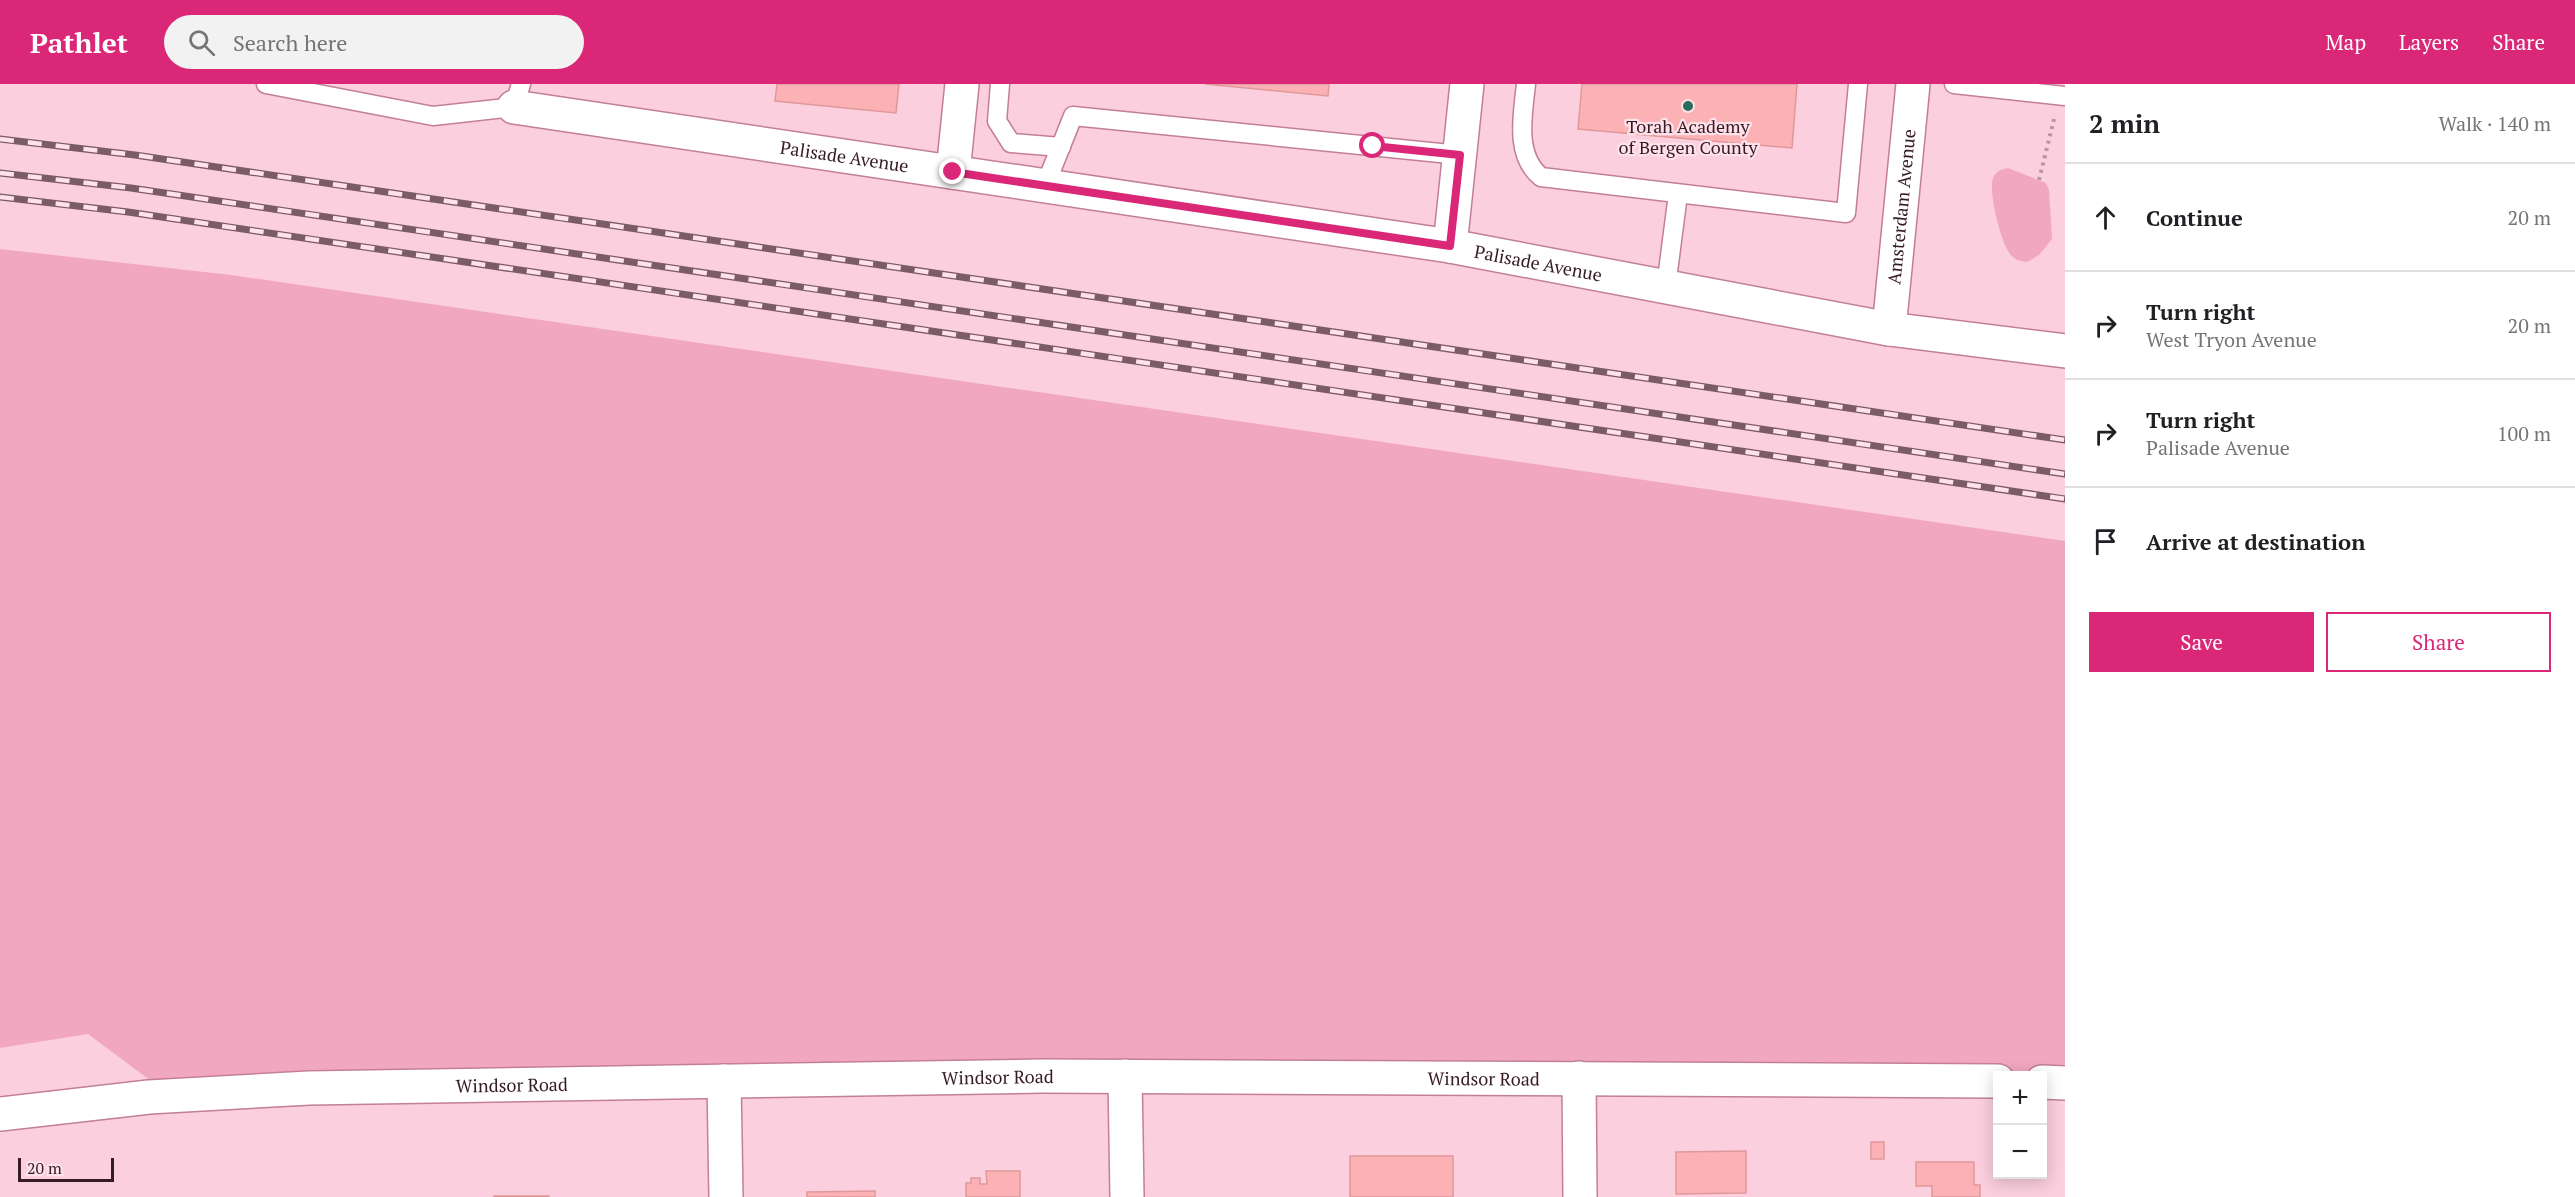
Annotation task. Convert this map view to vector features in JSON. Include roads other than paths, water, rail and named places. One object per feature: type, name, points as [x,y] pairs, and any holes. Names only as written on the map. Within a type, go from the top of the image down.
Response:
[{"type":"street","points":[[953,172],[962,84]]},
{"type":"street","points":[[1450,246],[1467,84]]},
{"type":"street","name":"Amsterdam Avenue","points":[[1889,329],[1913,84]]},
{"type":"street","name":"Palisade Avenue","points":[[518,96],[953,172],[1450,246],[1889,329],[2065,351]]},
{"type":"street","points":[[1125,1076],[1127,1197]]},
{"type":"street","name":"Windsor Road","points":[[0,1114],[149,1097],[309,1088],[724,1081],[1125,1076],[1993,1081]]},
{"type":"street","points":[[1579,1078],[1580,1197]]},
{"type":"street","points":[[724,1081],[726,1197]]},
{"type":"street","points":[[2047,1082],[2065,1083]]},
{"type":"lane","points":[[266,84],[434,116],[518,96]]},
{"type":"lane","points":[[1000,84],[997,121],[1011,143],[1061,147]]},
{"type":"lane","points":[[1526,84],[1523,142],[1530,166],[1541,177],[1846,213],[1858,84]]},
{"type":"lane","points":[[1954,84],[2062,95]]},
{"type":"lane","points":[[1045,186],[1073,116],[1460,155]]},
{"type":"lane","points":[[1666,287],[1678,194]]},
{"type":"railway","points":[[0,139],[135,155],[2065,440]]},
{"type":"railway","points":[[0,173],[131,188],[2065,474]]},
{"type":"railway","points":[[0,197],[128,212],[2065,499]]},
{"type":"place","name":"Torah Academy of Bergen County","points":[[1688,106]]}]
